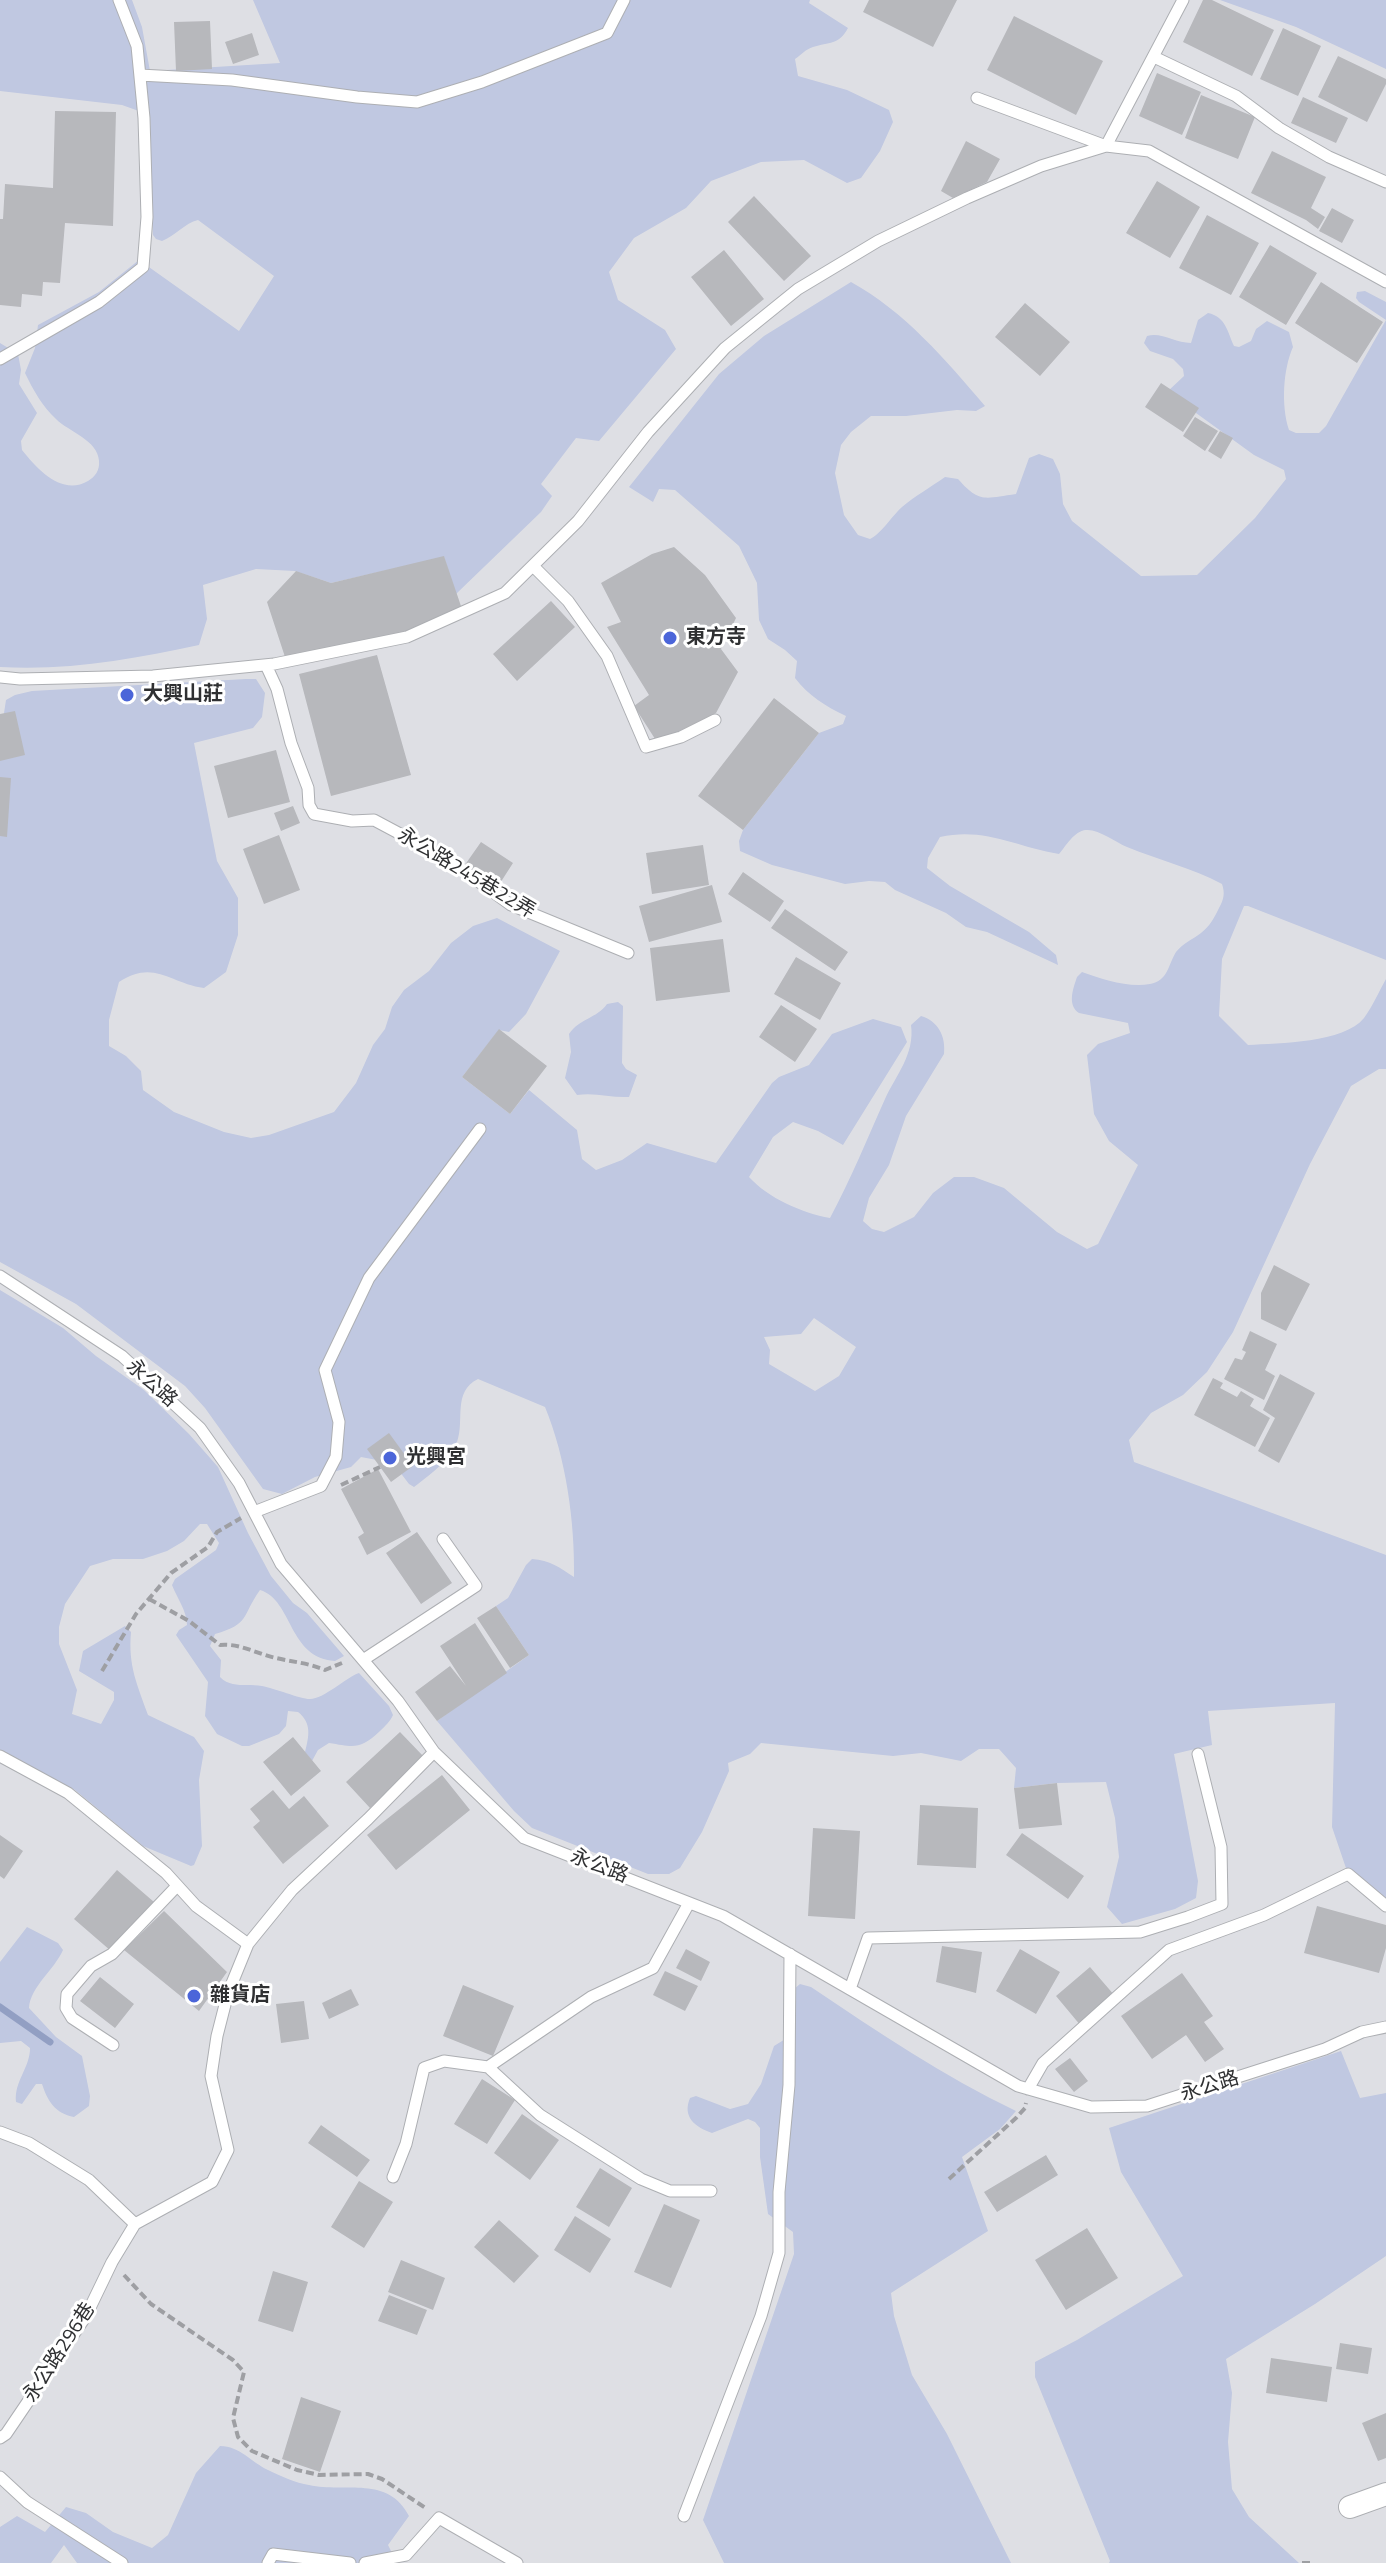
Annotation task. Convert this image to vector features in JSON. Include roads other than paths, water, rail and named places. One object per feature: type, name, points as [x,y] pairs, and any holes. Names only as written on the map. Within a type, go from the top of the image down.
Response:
[{"type":"street","points":[[1350,2507],[1386,2494]]},
{"type":"lane","points":[[0,359],[99,302],[143,267],[147,217],[144,118],[137,46],[119,0]]},
{"type":"lane","points":[[140,75],[232,80],[417,102],[497,77],[607,33],[624,0]]},
{"type":"lane","points":[[0,677],[153,676],[266,665],[407,637],[505,593],[578,521],[648,432],[725,348],[798,289],[878,241],[967,198],[1041,166],[1106,146],[1183,0]]},
{"type":"lane","points":[[1154,57],[1236,96],[1279,128],[1329,157],[1386,182]]},
{"type":"lane","points":[[977,98],[1106,146],[1149,151],[1386,282]]},
{"type":"lane","points":[[533,566],[568,601],[607,656],[646,747],[681,737],[715,720]]},
{"type":"lane","name":"永公路245巷22弄","points":[[266,665],[277,689],[314,814],[352,821],[374,820],[449,860],[511,905],[628,953]]},
{"type":"lane","points":[[254,1512],[321,1486],[336,1457],[339,1422],[325,1370],[369,1278],[480,1129]]},
{"type":"lane","name":"永公路","points":[[0,1276],[122,1356],[200,1428],[239,1483],[281,1564],[398,1701],[434,1752],[524,1838],[723,1916],[1018,2086],[1091,2107],[1147,2106],[1325,2049],[1362,2032],[1386,2027]]},
{"type":"lane","points":[[363,1660],[476,1586],[443,1539]]},
{"type":"lane","points":[[0,2132],[29,2143],[89,2180],[135,2224],[212,2182],[228,2150],[211,2076],[217,2036],[228,1993],[248,1944],[292,1890],[434,1752]]},
{"type":"lane","points":[[850,1989],[868,1938],[1140,1932],[1222,1904],[1221,1847],[1198,1754]]},
{"type":"lane","points":[[0,1756],[68,1793],[166,1873],[196,1906],[248,1944]]},
{"type":"lane","points":[[1028,2089],[1043,2063],[1169,1950],[1264,1915],[1348,1874],[1386,1906]]},
{"type":"lane","points":[[113,2045],[72,2018],[66,2008],[67,1994],[91,1966],[112,1954],[177,1886]]},
{"type":"lane","points":[[488,2067],[591,1997],[653,1968],[689,1903]]},
{"type":"lane","points":[[684,2516],[761,2316],[779,2253],[779,2192],[789,2085],[790,1954]]},
{"type":"lane","points":[[393,2177],[406,2144],[424,2068],[444,2061],[488,2067],[540,2115],[641,2179],[670,2191],[711,2191]]},
{"type":"lane","name":"永公路296巷","points":[[0,2438],[6,2434],[86,2316],[112,2262],[135,2224]]},
{"type":"lane","points":[[0,2477],[27,2502],[122,2563]]},
{"type":"lane","points":[[365,2563],[406,2555],[439,2518],[517,2563]]},
{"type":"lane","points":[[268,2563],[273,2554],[350,2563]]},
{"type":"waterway","points":[[0,2007],[50,2042]]},
{"type":"place","name":"東方寺","points":[[670,638]]},
{"type":"place","name":"大興山莊","points":[[127,695]]},
{"type":"place","name":"光興宮","points":[[390,1458]]},
{"type":"place","name":"雜貨店","points":[[194,1996]]}]
